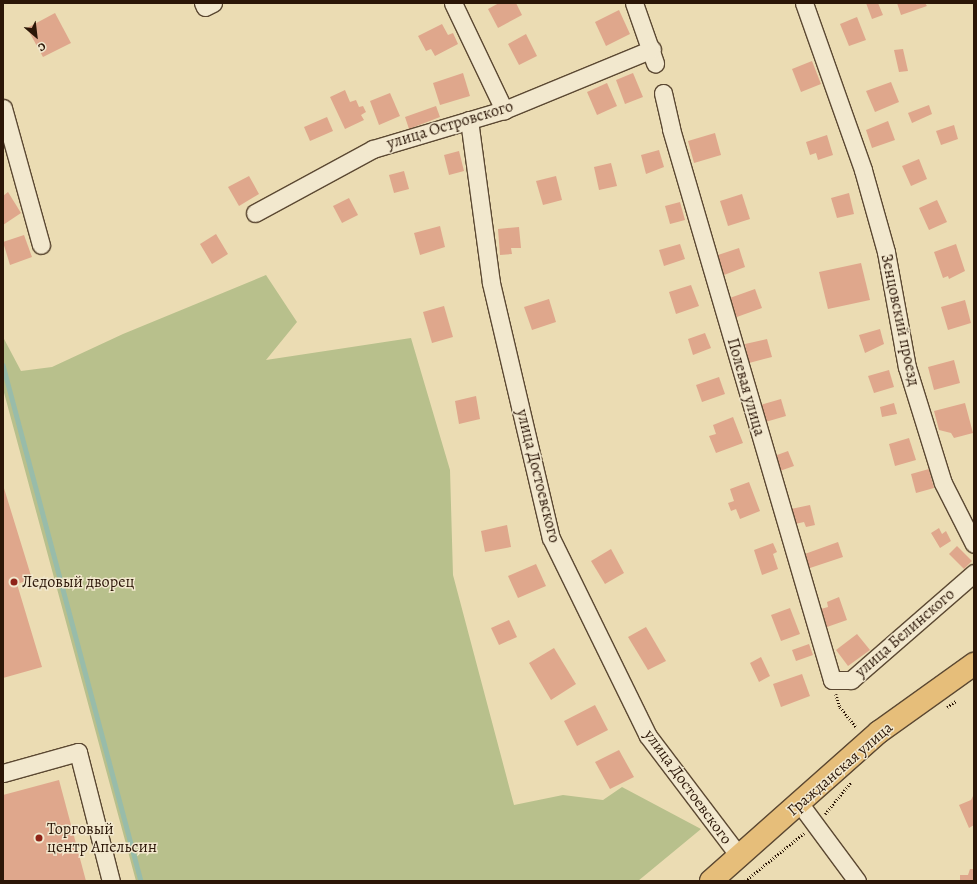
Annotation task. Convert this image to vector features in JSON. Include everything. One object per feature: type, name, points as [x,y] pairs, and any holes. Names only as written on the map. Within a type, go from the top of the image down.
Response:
[{"type":"main road","name":"Гражданская улица","points":[[711,881],[800,804],[868,742],[974,664]]},
{"type":"street","points":[[203,3],[205,7],[213,3]]},
{"type":"street","points":[[453,3],[504,110]]},
{"type":"street","name":"улица Островского","points":[[255,213],[373,149],[504,110],[654,56],[634,3]]},
{"type":"street","name":"Зенцовский проезд","points":[[804,3],[863,170],[886,252],[907,367],[943,483],[974,544]]},
{"type":"street","name":"Полевая улица","points":[[663,93],[671,129],[832,680]]},
{"type":"street","points":[[3,108],[41,245]]},
{"type":"street","name":"улица Достоевского","points":[[469,120],[491,282],[551,538],[648,736],[740,857]]},
{"type":"street","name":"улица Белинского","points":[[832,680],[851,680],[974,573]]},
{"type":"street","points":[[3,773],[78,752],[111,881]]},
{"type":"street","points":[[800,804],[857,881]]},
{"type":"path","points":[[832,680],[840,707],[868,742]]},
{"type":"path","points":[[943,708],[962,696]]},
{"type":"path","points":[[745,881],[814,824],[836,802],[853,779]]},
{"type":"green space","points":[[266,275],[297,322],[266,360],[411,338],[450,470],[453,575],[514,805],[563,795],[603,800],[622,787],[701,829],[638,881],[136,881],[3,389],[3,337],[21,371],[52,367],[123,334]]},
{"type":"building","points":[[499,3],[516,3],[522,15],[498,28],[488,9]]},
{"type":"building","points":[[866,3],[878,3],[883,15],[872,19]]},
{"type":"building","points":[[897,3],[925,3],[927,6],[901,15]]},
{"type":"building","points":[[619,10],[630,34],[606,46],[595,22]]},
{"type":"building","points":[[55,13],[71,43],[43,57],[27,28]]},
{"type":"building","points":[[857,17],[866,40],[849,46],[840,24]]},
{"type":"building","points":[[442,24],[448,35],[453,33],[458,44],[435,56],[431,49],[426,51],[418,36]]},
{"type":"building","points":[[526,34],[537,56],[519,65],[508,44]]},
{"type":"building","points":[[903,49],[908,71],[899,72],[894,50]]},
{"type":"building","points":[[812,61],[821,84],[801,92],[792,69]]},
{"type":"building","points":[[463,73],[470,96],[440,105],[433,83]]},
{"type":"building","points":[[633,73],[643,97],[625,104],[616,80]]},
{"type":"building","points":[[891,82],[899,102],[875,112],[866,91]]},
{"type":"building","points":[[607,83],[617,106],[597,115],[587,92]]},
{"type":"building","points":[[345,90],[350,102],[356,100],[359,107],[363,106],[366,112],[361,115],[364,120],[345,129],[330,97]]},
{"type":"building","points":[[390,93],[400,116],[379,125],[370,101]]},
{"type":"building","points":[[929,105],[932,114],[912,123],[908,113]]},
{"type":"building","points":[[436,106],[440,117],[409,129],[405,117]]},
{"type":"building","points":[[327,117],[333,131],[310,141],[304,127]]},
{"type":"building","points":[[888,121],[895,140],[872,148],[866,130]]},
{"type":"building","points":[[954,125],[958,139],[941,145],[936,131]]},
{"type":"building","points":[[715,133],[721,155],[694,163],[688,141]]},
{"type":"building","points":[[827,135],[833,155],[818,160],[816,153],[810,155],[806,142]]},
{"type":"building","points":[[659,150],[664,167],[646,174],[641,155]]},
{"type":"building","points":[[459,151],[464,171],[449,175],[444,155]]},
{"type":"building","points":[[919,159],[927,179],[911,186],[902,166]]},
{"type":"building","points":[[611,163],[617,186],[599,190],[594,167]]},
{"type":"building","points":[[404,171],[409,189],[394,193],[389,175]]},
{"type":"building","points":[[249,176],[259,194],[239,206],[228,187]]},
{"type":"building","points":[[556,176],[562,200],[543,205],[536,181]]},
{"type":"building","points":[[8,192],[21,213],[3,225],[3,196]]},
{"type":"building","points":[[849,193],[854,214],[837,218],[831,198]]},
{"type":"building","points":[[742,194],[750,219],[728,226],[720,201]]},
{"type":"building","points":[[349,198],[358,215],[342,223],[333,206]]},
{"type":"building","points":[[937,200],[947,222],[929,230],[919,208]]},
{"type":"building","points":[[680,202],[685,220],[670,224],[665,206]]},
{"type":"building","points":[[440,226],[445,247],[420,255],[414,233]]},
{"type":"building","points":[[519,227],[521,248],[511,248],[512,254],[500,255],[498,229]]},
{"type":"building","points":[[216,234],[228,254],[212,264],[200,244]]},
{"type":"building","points":[[24,235],[32,257],[10,265],[3,242]]},
{"type":"building","points":[[680,244],[685,259],[664,266],[659,250]]},
{"type":"building","points":[[956,244],[965,271],[949,279],[948,276],[943,278],[934,252]]},
{"type":"building","points":[[739,248],[745,267],[724,275],[718,255]]},
{"type":"building","points":[[861,263],[870,300],[828,309],[819,272]]},
{"type":"building","points":[[691,285],[699,306],[676,314],[669,292]]},
{"type":"building","points":[[755,289],[762,308],[734,318],[727,299]]},
{"type":"building","points":[[549,299],[556,322],[532,330],[524,307]]},
{"type":"building","points":[[965,300],[971,323],[948,330],[941,307]]},
{"type":"building","points":[[444,306],[453,337],[432,343],[423,312]]},
{"type":"building","points":[[880,329],[884,344],[865,353],[859,335]]},
{"type":"building","points":[[705,333],[711,348],[693,355],[688,339]]},
{"type":"building","points":[[767,339],[772,357],[749,363],[745,344]]},
{"type":"building","points":[[954,360],[960,383],[934,390],[928,367]]},
{"type":"building","points":[[889,370],[894,387],[874,393],[868,376]]},
{"type":"building","points":[[719,377],[725,394],[702,402],[696,385]]},
{"type":"building","points":[[476,396],[480,419],[459,424],[455,401]]},
{"type":"building","points":[[781,399],[786,416],[762,423],[757,406]]},
{"type":"building","points":[[894,403],[897,414],[882,417],[880,407]]},
{"type":"building","points":[[965,403],[973,433],[954,438],[951,433],[939,430],[934,411]]},
{"type":"building","points":[[733,417],[743,443],[716,453],[709,436],[716,434],[713,425]]},
{"type":"building","points":[[909,438],[916,460],[895,466],[889,444]]},
{"type":"building","points":[[788,451],[794,466],[774,473],[769,458]]},
{"type":"building","points":[[929,469],[934,488],[916,493],[911,474]]},
{"type":"building","points":[[749,482],[760,511],[740,519],[736,509],[731,511],[728,503],[734,501],[730,489]]},
{"type":"building","name":"Ледовый дворец","points":[[3,485],[32,579],[17,584],[42,667],[3,678]]},
{"type":"building","points":[[810,505],[815,525],[806,527],[804,522],[795,524],[791,509]]},
{"type":"building","points":[[507,525],[511,547],[485,552],[481,531]]},
{"type":"building","points":[[939,528],[942,534],[946,531],[951,541],[940,548],[931,533]]},
{"type":"building","points":[[838,542],[843,557],[807,569],[802,555]]},
{"type":"building","points":[[773,543],[777,552],[773,554],[778,569],[762,575],[754,550]]},
{"type":"building","points":[[957,546],[972,561],[964,569],[949,554]]},
{"type":"building","points":[[611,549],[624,573],[605,584],[591,561]]},
{"type":"building","points":[[536,564],[546,586],[518,598],[508,576]]},
{"type":"building","points":[[839,597],[847,620],[827,627],[821,609],[828,607],[827,602]]},
{"type":"building","points":[[790,608],[800,634],[781,641],[771,615]]},
{"type":"building","points":[[509,620],[517,637],[499,645],[491,628]]},
{"type":"building","points":[[646,627],[666,661],[648,670],[628,637]]},
{"type":"building","points":[[857,634],[870,650],[848,666],[836,650]]},
{"type":"building","points":[[809,644],[813,655],[796,661],[792,650]]},
{"type":"building","points":[[554,648],[576,684],[551,700],[529,663]]},
{"type":"building","points":[[761,657],[770,676],[759,682],[750,663]]},
{"type":"building","points":[[802,674],[810,696],[781,707],[773,684]]},
{"type":"building","points":[[595,705],[608,730],[577,746],[564,721]]},
{"type":"building","points":[[619,750],[634,777],[610,789],[595,762]]},
{"type":"building","name":"Торговый центр Апельсин","points":[[59,780],[86,881],[3,881],[3,795]]},
{"type":"building","points":[[974,794],[974,825],[969,828],[959,805],[971,800]]},
{"type":"building","points":[[970,869],[974,869],[974,881],[960,881],[960,875],[968,875]]},
{"type":"waterway","points":[[3,365],[141,881]]},
{"type":"place","name":"Ледовый дворец","points":[[14,582]]},
{"type":"place","name":"Торговый центр Апельсин","points":[[39,838]]}]
